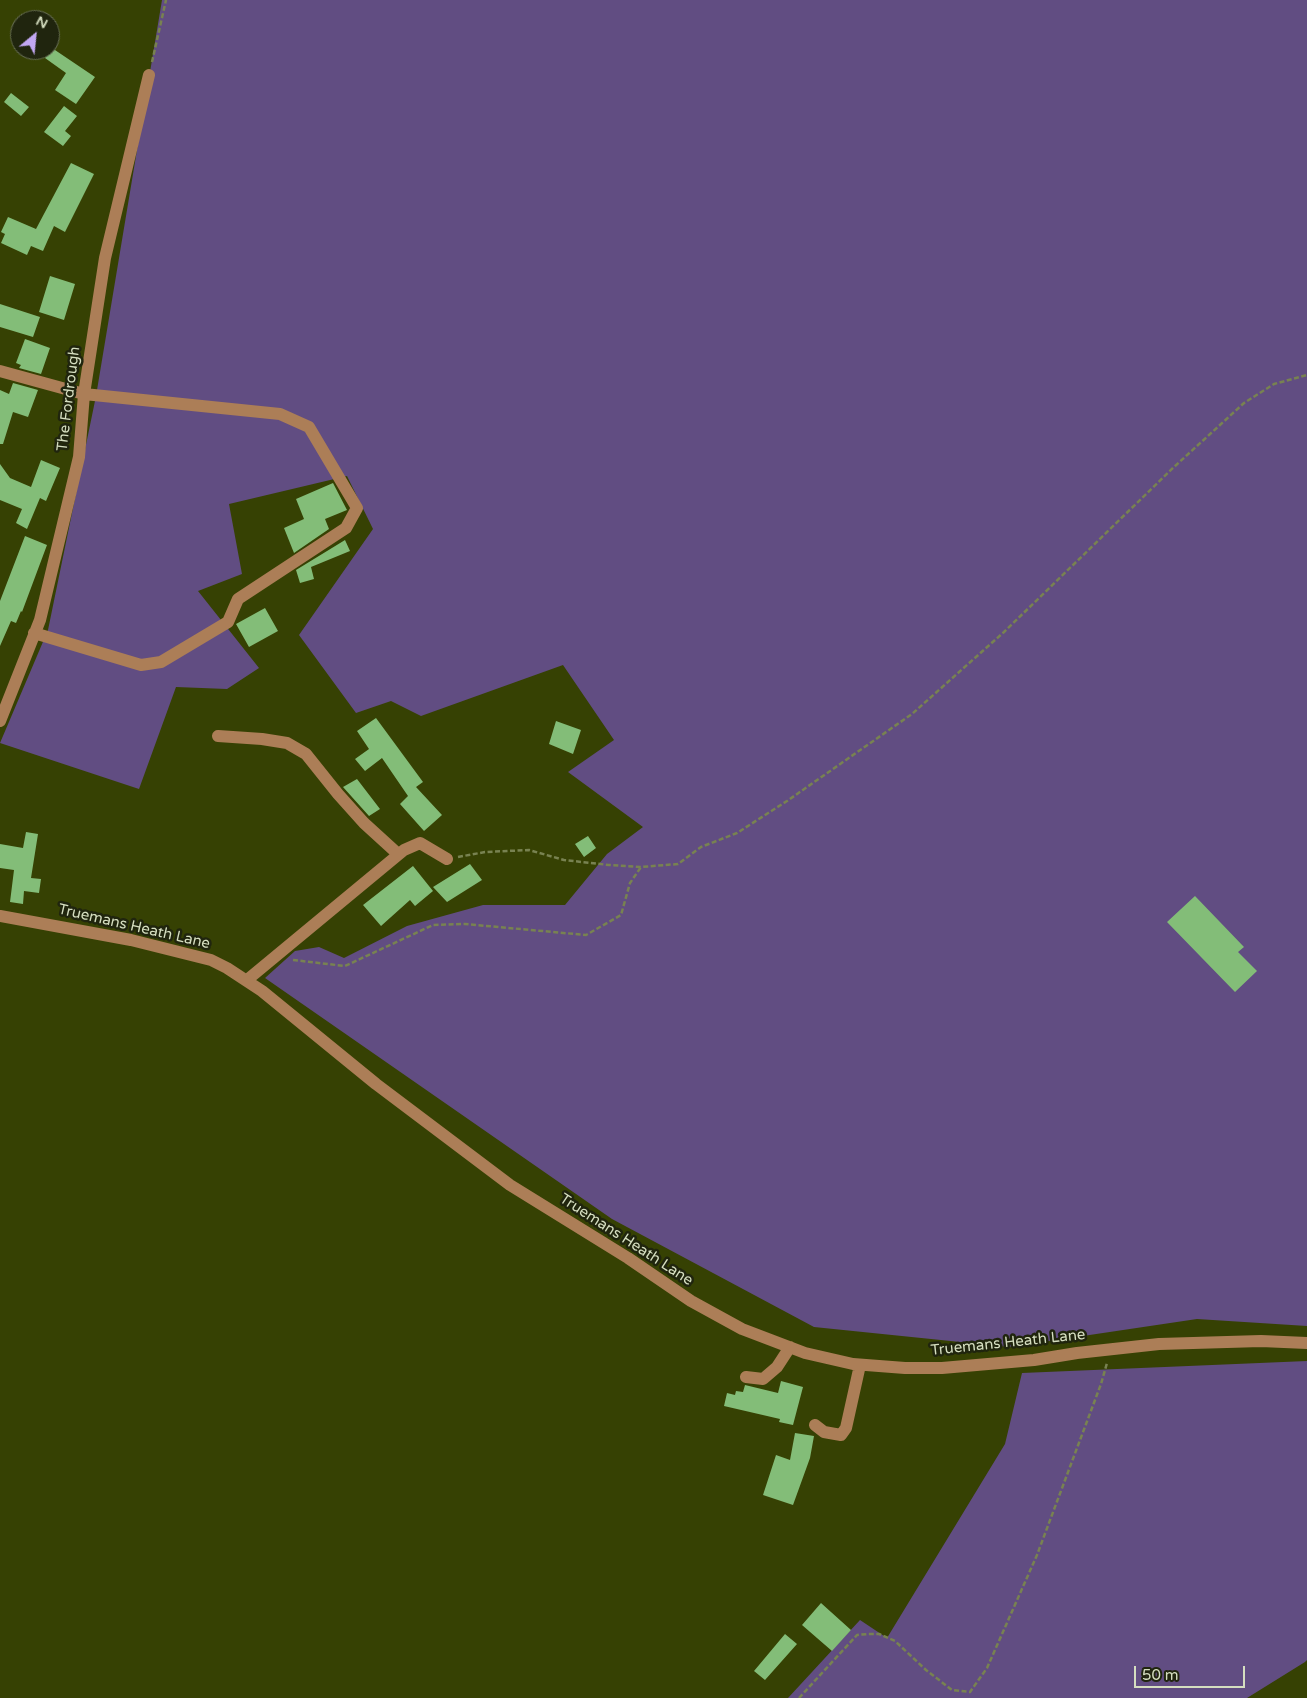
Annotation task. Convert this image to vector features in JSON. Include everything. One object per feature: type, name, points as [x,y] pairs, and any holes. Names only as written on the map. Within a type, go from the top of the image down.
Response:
[{"type":"street","name":"The Fordrough","points":[[0,721],[40,620],[79,457],[84,394],[105,258],[149,75]]},
{"type":"street","points":[[0,371],[84,394],[280,414],[310,427],[357,508],[346,528],[238,599],[228,622],[161,662],[141,665],[34,633]]},
{"type":"street","points":[[218,736],[287,743],[306,754],[364,823],[398,854]]},
{"type":"street","points":[[248,980],[404,850],[420,843],[447,859]]},
{"type":"street","name":"Truemans Heath Lane","points":[[0,916],[131,940],[210,960],[248,980],[376,1084],[510,1185],[628,1258],[691,1302],[742,1329],[805,1353],[860,1365],[942,1368],[1195,1342],[1261,1341],[1307,1343]]},
{"type":"street","points":[[746,1378],[763,1378],[777,1367],[790,1347]]},
{"type":"street","points":[[815,1425],[824,1432],[841,1435],[846,1428],[860,1365]]},
{"type":"path","points":[[149,75],[166,0]]},
{"type":"path","points":[[447,859],[485,852],[529,850],[564,860],[641,867],[678,864],[700,848],[737,833],[787,801],[912,714],[1004,632],[1174,467],[1244,402],[1274,384],[1307,375]]},
{"type":"path","points":[[287,965],[293,960],[345,966],[433,925],[465,924],[586,935],[621,915],[631,882],[641,867]]},
{"type":"path","points":[[799,1698],[857,1635],[868,1634],[878,1634],[895,1641],[926,1670],[952,1690],[970,1692],[987,1668],[1037,1555],[1101,1384],[1110,1350]]},
{"type":"shaded area","points":[[162,0],[1307,0],[1307,1326],[1197,1319],[1009,1347],[814,1327],[612,1219],[265,978],[295,951],[319,947],[344,958],[407,926],[483,905],[565,905],[607,854],[643,827],[568,772],[614,740],[563,665],[421,716],[391,701],[356,713],[299,635],[373,529],[347,476],[229,504],[242,574],[198,591],[259,668],[227,689],[176,687],[139,789],[0,743],[48,630],[96,396]]},
{"type":"shaded area","points":[[1307,1361],[1307,1660],[1305,1662],[1247,1698],[788,1698],[860,1620],[887,1638],[1005,1444],[1022,1373]]},
{"type":"building","points":[[60,53],[95,77],[76,104],[55,90],[66,73],[48,60],[60,60]]},
{"type":"building","points":[[11,93],[29,107],[21,116],[4,102]]},
{"type":"building","points":[[64,106],[77,116],[65,131],[71,136],[63,146],[44,132]]},
{"type":"building","points":[[71,163],[94,174],[65,232],[54,226],[43,251],[31,246],[27,255],[1,243],[5,234],[1,232],[8,217],[36,229]]},
{"type":"building","points":[[50,276],[75,284],[64,320],[39,312]]},
{"type":"building","points":[[0,304],[40,317],[33,337],[0,327]]},
{"type":"building","points":[[25,339],[50,348],[41,374],[19,368],[21,365],[16,363]]},
{"type":"building","points":[[13,383],[38,390],[28,417],[13,412],[3,444],[0,444],[0,390],[9,394]]},
{"type":"building","points":[[41,460],[60,468],[46,501],[40,498],[27,529],[16,523],[22,509],[0,500],[0,464],[10,478],[31,487]]},
{"type":"building","points":[[333,483],[347,510],[325,519],[329,529],[294,553],[284,528],[304,519],[296,499]]},
{"type":"building","points":[[25,536],[47,545],[22,612],[16,623],[11,621],[0,646],[0,601]]},
{"type":"building","points":[[345,540],[350,551],[311,567],[314,579],[300,583],[296,570]]},
{"type":"building","points":[[265,608],[278,631],[249,647],[236,624]]},
{"type":"building","points":[[376,718],[423,782],[416,787],[442,815],[424,831],[400,804],[408,796],[382,758],[365,771],[355,759],[369,749],[357,731]]},
{"type":"building","points":[[556,721],[581,730],[573,754],[549,744]]},
{"type":"building","points":[[357,779],[380,809],[369,816],[343,787]]},
{"type":"building","points":[[26,832],[38,834],[31,878],[41,879],[39,893],[24,891],[23,904],[10,902],[14,870],[0,868],[0,844],[23,848]]},
{"type":"building","points":[[588,836],[596,848],[584,857],[575,844]]},
{"type":"building","points":[[470,864],[482,880],[447,902],[433,887]]},
{"type":"building","points":[[413,866],[433,891],[415,906],[410,900],[381,926],[363,905]]},
{"type":"building","points":[[1195,896],[1244,947],[1238,952],[1257,971],[1235,992],[1167,922]]},
{"type":"building","points":[[781,1381],[803,1387],[793,1425],[779,1422],[780,1419],[724,1406],[727,1393],[735,1395],[736,1391],[743,1392],[745,1385],[778,1393]]},
{"type":"building","points":[[795,1433],[814,1436],[810,1458],[793,1505],[763,1495],[776,1455],[790,1460]]},
{"type":"building","points":[[821,1603],[851,1630],[832,1651],[802,1625]]},
{"type":"building","points":[[785,1634],[797,1644],[765,1680],[754,1671]]}]
